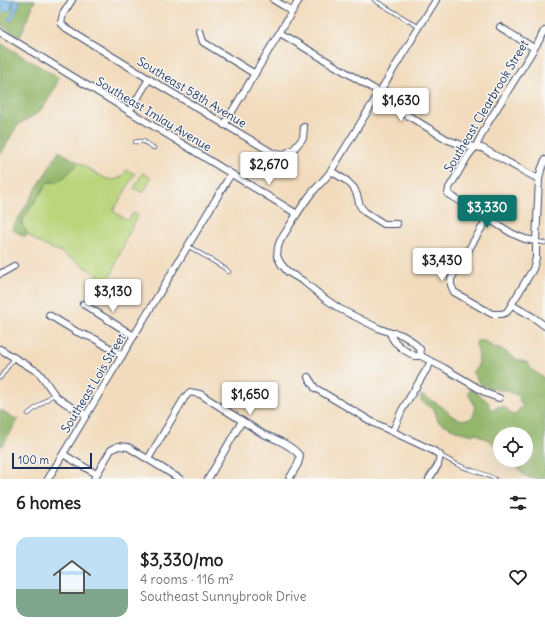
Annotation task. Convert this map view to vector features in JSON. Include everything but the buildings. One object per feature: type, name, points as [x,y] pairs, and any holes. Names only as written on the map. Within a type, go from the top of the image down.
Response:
[{"type":"street","name":"Southeast 58th Avenue","points":[[72,0],[63,14],[61,23],[66,28],[224,125],[271,152],[282,155],[294,149],[303,138],[304,127]]},
{"type":"street","points":[[274,0],[292,11]]},
{"type":"street","points":[[224,125],[299,0]]},
{"type":"street","points":[[436,0],[331,171],[314,190],[280,241],[277,256],[281,264],[288,272],[303,281],[340,309],[390,334],[394,341],[404,350],[415,356],[421,356],[488,394],[498,398]]},
{"type":"street","points":[[500,27],[534,48]]},
{"type":"street","name":"Southeast Clearbrook Street","points":[[487,219],[448,194],[449,188],[545,31]]},
{"type":"street","name":"Southeast Imlay Avenue","points":[[0,32],[297,214]]},
{"type":"street","points":[[200,32],[203,42],[255,74]]},
{"type":"street","points":[[280,33],[379,92],[394,102],[402,112],[448,140],[462,145],[476,146],[490,151],[539,179]]},
{"type":"street","points":[[129,112],[149,79]]},
{"type":"street","points":[[536,241],[525,239],[487,219],[451,279],[451,285],[454,292],[492,314],[502,314],[507,312],[512,305],[533,269],[536,258],[539,179],[544,168],[545,160]]},
{"type":"street","points":[[331,171],[347,181],[354,188],[360,206],[365,212],[384,224],[397,224]]},
{"type":"street","name":"Southeast Lois Street","points":[[48,479],[231,174]]},
{"type":"street","points":[[0,274],[14,266]]},
{"type":"street","points":[[83,304],[134,336]]},
{"type":"street","points":[[512,305],[545,326]]},
{"type":"street","points":[[49,315],[77,332],[95,339],[122,356]]},
{"type":"street","points":[[390,334],[402,334],[412,341],[420,350],[421,356]]},
{"type":"street","points":[[0,349],[38,372],[54,394],[64,402],[86,415]]},
{"type":"street","points":[[392,431],[402,410],[431,362]]},
{"type":"street","points":[[308,377],[315,388],[374,423],[440,455],[438,465],[429,479]]},
{"type":"street","points":[[148,459],[185,397],[190,392],[200,394],[263,434],[296,450],[300,456],[298,464],[289,479]]},
{"type":"street","points":[[208,479],[242,421]]},
{"type":"street","points":[[63,454],[95,477],[111,450],[118,446],[128,447],[180,479]]},
{"type":"lane","points":[[374,0],[419,27]]},
{"type":"lane","points":[[135,142],[143,141],[154,148]]},
{"type":"lane","points":[[536,241],[545,243]]},
{"type":"lane","points":[[188,246],[229,272]]},
{"type":"lane","points":[[0,378],[14,358]]},
{"type":"lane","points":[[28,414],[54,394]]},
{"type":"lane","points":[[440,455],[452,462],[495,479]]},
{"type":"green space","points":[[0,0],[35,0],[20,37],[0,24]]},
{"type":"green space","points":[[0,43],[59,78],[44,106],[36,114],[18,126],[0,155]]},
{"type":"green space","points":[[59,151],[79,163],[62,179],[57,182],[48,182],[22,221],[22,225],[28,234],[25,237],[12,229]]},
{"type":"green space","points":[[79,163],[104,178],[112,180],[120,178],[127,170],[135,174],[113,211],[128,221],[133,213],[138,215],[125,241],[112,274],[108,279],[102,278],[62,253],[38,242],[27,234],[23,226],[22,221],[48,182],[57,182],[62,179]]},
{"type":"green space","points":[[143,173],[151,178],[143,193],[134,188]]},
{"type":"green space","points":[[477,341],[485,341],[494,348],[501,349],[518,360],[528,363],[531,369],[545,379],[545,479],[534,479],[525,476],[518,467],[533,467],[533,427],[493,427],[493,443],[474,433],[473,435],[457,431],[438,421],[434,409],[421,401],[420,395],[437,403],[453,416],[466,420],[473,416],[475,410],[474,404],[468,393],[471,389],[489,403],[489,409],[503,407],[512,415],[517,414],[519,409],[523,407],[518,396],[506,390],[499,390],[484,386],[472,372],[478,366],[479,362]]},
{"type":"green space","points":[[1,410],[18,420],[2,446],[0,445]]},
{"type":"water","points":[[0,0],[19,0],[20,3],[12,20],[8,20],[14,10],[14,3],[12,2],[10,9],[6,12],[0,4]]},
{"type":"waterway","points":[[0,12],[2,12],[4,8]]}]
